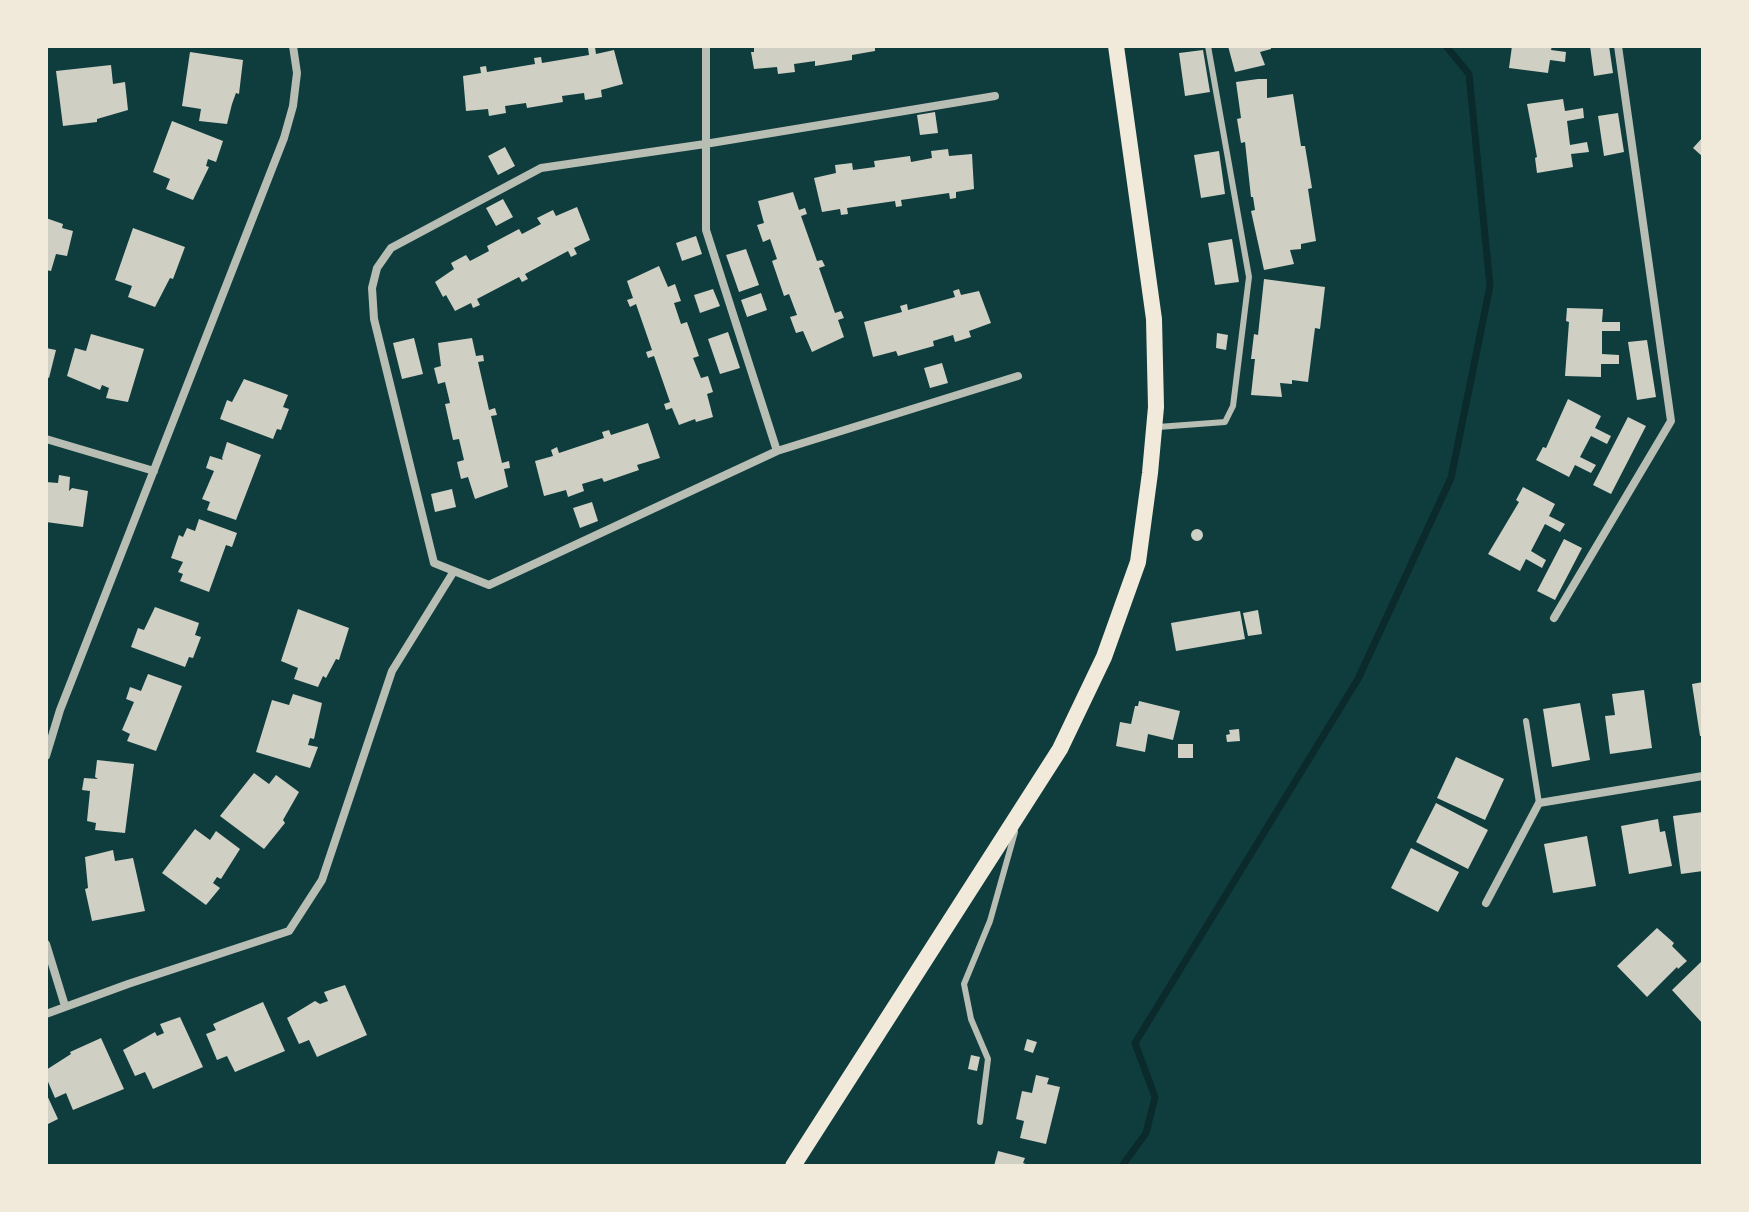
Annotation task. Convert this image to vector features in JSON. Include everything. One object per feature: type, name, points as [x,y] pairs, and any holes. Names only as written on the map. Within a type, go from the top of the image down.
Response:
[{"type":"main road","points":[[793,1166],[1060,749],[1104,657],[1138,562],[1154,427],[1154,319],[1116,46]]},
{"type":"street","points":[[46,756],[50,730],[284,138],[297,73],[293,46]]},
{"type":"street","points":[[706,46],[706,230],[777,451]]},
{"type":"street","points":[[1554,618],[1671,421],[1618,46]]},
{"type":"street","points":[[995,96],[541,168],[391,248],[377,268],[372,288],[374,319],[434,563],[489,585],[777,451],[1018,376]]},
{"type":"street","points":[[46,439],[154,471]]},
{"type":"street","points":[[46,1014],[289,931],[322,880],[392,671],[454,571]]},
{"type":"street","points":[[1486,903],[1539,803],[1703,776]]},
{"type":"street","points":[[46,944],[65,1006]]},
{"type":"lane","points":[[1154,427],[1225,422],[1233,406],[1249,277],[1208,46]]},
{"type":"lane","points":[[1526,721],[1539,803]]},
{"type":"lane","points":[[980,1122],[988,1059],[971,1019],[964,984],[990,921],[1021,809]]},
{"type":"building","points":[[754,46],[875,46],[875,51],[852,55],[852,60],[815,66],[815,61],[794,64],[795,72],[778,74],[777,67],[754,69],[751,52],[754,52]]},
{"type":"building","points":[[1228,46],[1271,46],[1271,49],[1260,52],[1265,65],[1235,72]]},
{"type":"building","points":[[1512,46],[1552,46],[1551,50],[1566,52],[1565,62],[1550,60],[1548,73],[1509,68]]},
{"type":"building","points":[[1590,46],[1609,46],[1613,73],[1594,76]]},
{"type":"building","points":[[595,47],[596,54],[614,50],[623,84],[601,90],[602,97],[585,100],[584,93],[562,96],[563,102],[527,108],[526,103],[505,106],[506,113],[489,116],[488,109],[466,111],[463,76],[481,73],[480,67],[486,66],[487,72],[535,64],[534,58],[541,57],[542,63],[589,55],[588,48]]},
{"type":"building","points":[[1203,50],[1210,92],[1185,96],[1179,53]]},
{"type":"building","points":[[190,52],[243,60],[239,94],[236,93],[227,124],[199,121],[201,109],[182,106]]},
{"type":"building","points":[[111,65],[113,84],[125,82],[128,110],[97,119],[97,122],[63,126],[56,71]]},
{"type":"building","points":[[1267,79],[1267,98],[1293,94],[1301,146],[1305,146],[1312,188],[1308,189],[1316,241],[1301,244],[1301,249],[1290,250],[1294,264],[1264,270],[1251,211],[1255,210],[1245,142],[1241,143],[1237,119],[1241,118],[1236,82]]},
{"type":"building","points":[[1563,99],[1565,111],[1583,108],[1584,118],[1567,121],[1570,145],[1587,142],[1589,152],[1571,154],[1573,167],[1537,173],[1527,104]]},
{"type":"building","points":[[935,112],[938,133],[920,135],[917,115]]},
{"type":"building","points":[[1618,113],[1624,152],[1604,156],[1598,116]]},
{"type":"building","points":[[172,121],[223,141],[216,162],[208,159],[206,166],[209,167],[193,200],[166,189],[170,179],[153,172]]},
{"type":"building","points":[[1703,137],[1703,157],[1693,148]]},
{"type":"building","points":[[505,147],[515,166],[498,175],[488,156]]},
{"type":"building","points":[[948,149],[949,156],[972,154],[974,189],[956,192],[956,198],[950,199],[949,193],[901,200],[902,206],[896,207],[895,201],[847,208],[848,214],[841,215],[840,209],[822,212],[814,178],[836,173],[835,165],[852,163],[853,170],[875,167],[874,161],[910,156],[911,162],[932,158],[931,151]]},
{"type":"building","points":[[1219,151],[1225,194],[1201,198],[1194,155]]},
{"type":"building","points":[[793,192],[799,210],[805,208],[807,214],[801,216],[817,261],[822,260],[825,266],[819,268],[835,313],[841,311],[844,318],[838,320],[844,337],[812,352],[803,331],[796,333],[790,317],[797,315],[789,294],[784,296],[772,261],[777,259],[770,239],[763,242],[757,225],[764,223],[758,201]]},
{"type":"building","points":[[503,199],[513,217],[496,226],[486,208]]},
{"type":"building","points":[[577,207],[590,240],[574,248],[577,254],[571,257],[568,251],[525,274],[528,279],[522,282],[519,277],[477,299],[480,305],[473,308],[471,303],[455,311],[446,295],[443,297],[435,282],[454,269],[451,263],[466,255],[470,261],[489,251],[487,246],[519,229],[522,234],[541,224],[537,218],[553,210],[556,216]]},
{"type":"building","points":[[46,218],[73,231],[67,256],[56,254],[51,271],[46,270]]},
{"type":"building","points":[[133,228],[185,247],[173,279],[170,278],[155,307],[128,297],[132,286],[115,280]]},
{"type":"building","points":[[696,236],[702,254],[682,261],[676,243]]},
{"type":"building","points":[[1232,239],[1239,282],[1215,285],[1208,243]]},
{"type":"building","points":[[746,249],[759,285],[739,292],[726,255]]},
{"type":"building","points":[[659,266],[668,287],[675,284],[681,301],[674,303],[681,324],[687,322],[699,356],[693,358],[701,378],[708,376],[713,392],[707,394],[713,417],[679,425],[672,408],[666,410],[664,404],[670,402],[654,356],[648,358],[646,352],[652,350],[636,304],[630,307],[627,300],[633,298],[627,281]]},
{"type":"building","points":[[1264,279],[1325,287],[1320,329],[1315,328],[1308,382],[1292,380],[1292,384],[1280,383],[1282,397],[1251,395],[1255,359],[1251,359],[1254,334],[1258,335]]},
{"type":"building","points":[[713,289],[720,306],[700,313],[694,295]]},
{"type":"building","points":[[959,289],[961,295],[979,291],[991,323],[969,331],[971,337],[955,342],[953,335],[933,341],[934,346],[898,356],[896,351],[873,357],[864,322],[902,312],[900,306],[907,304],[908,310],[955,297],[953,291]]},
{"type":"building","points":[[761,293],[767,310],[747,317],[741,300]]},
{"type":"building","points":[[1567,308],[1603,309],[1602,322],[1620,322],[1620,331],[1602,331],[1602,354],[1619,355],[1619,364],[1601,364],[1601,377],[1565,376],[1569,322],[1566,321]]},
{"type":"building","points":[[728,332],[740,368],[720,374],[708,339]]},
{"type":"building","points":[[1217,333],[1228,335],[1226,350],[1216,348]]},
{"type":"building","points":[[91,334],[144,349],[128,402],[106,398],[109,388],[102,385],[100,390],[67,376],[75,348],[86,351]]},
{"type":"building","points":[[414,338],[423,374],[402,379],[393,343]]},
{"type":"building","points":[[472,338],[476,356],[483,355],[484,361],[478,362],[489,410],[495,408],[497,415],[491,416],[502,463],[509,461],[510,468],[504,469],[508,487],[475,499],[468,477],[461,479],[457,462],[464,460],[459,439],[453,440],[445,404],[450,403],[445,382],[438,384],[434,368],[441,366],[438,343]]},
{"type":"building","points":[[1647,340],[1656,397],[1637,400],[1628,342]]},
{"type":"building","points":[[46,348],[56,350],[49,378],[46,377]]},
{"type":"building","points":[[942,363],[948,383],[930,388],[924,368]]},
{"type":"building","points":[[244,379],[288,395],[283,407],[289,409],[281,430],[277,429],[273,439],[220,419],[227,400],[232,402]]},
{"type":"building","points":[[1568,399],[1601,416],[1595,428],[1611,436],[1607,444],[1591,436],[1580,457],[1596,465],[1591,473],[1575,465],[1569,477],[1536,460],[1543,447],[1546,448]]},
{"type":"building","points":[[1628,417],[1646,426],[1611,494],[1593,485]]},
{"type":"building","points":[[648,423],[660,458],[637,465],[639,470],[604,482],[602,478],[582,484],[584,491],[568,497],[566,490],[544,496],[535,461],[553,456],[551,450],[557,447],[559,453],[604,438],[602,432],[609,430],[611,435]]},
{"type":"building","points":[[227,442],[261,455],[236,520],[207,510],[210,502],[202,499],[214,471],[206,468],[210,456],[223,460]]},
{"type":"building","points":[[59,475],[70,477],[69,491],[72,488],[88,491],[83,527],[46,522],[46,482],[58,483]]},
{"type":"building","points":[[1523,487],[1555,504],[1549,516],[1565,524],[1560,532],[1545,524],[1531,551],[1546,560],[1542,568],[1526,559],[1520,571],[1488,554],[1519,502],[1516,500]]},
{"type":"building","points":[[452,489],[456,507],[435,512],[431,494]]},
{"type":"building","points":[[592,502],[598,521],[580,528],[573,508]]},
{"type":"building","points":[[199,519],[237,533],[232,547],[226,545],[209,592],[180,581],[183,574],[178,572],[183,562],[171,558],[179,535],[183,537],[187,528],[195,531]]},
{"type":"building","points":[[1197,529],[1203,535],[1197,541],[1191,535]]},
{"type":"building","points":[[1564,539],[1582,548],[1555,600],[1537,591]]},
{"type":"building","points":[[155,607],[199,623],[195,635],[201,637],[193,658],[189,657],[185,667],[131,647],[138,628],[144,630]]},
{"type":"building","points":[[298,609],[349,628],[339,660],[336,659],[318,687],[294,679],[298,668],[281,661]]},
{"type":"building","points":[[1258,610],[1262,634],[1248,636],[1243,613]]},
{"type":"building","points":[[1240,611],[1245,639],[1176,651],[1171,623]]},
{"type":"building","points":[[148,674],[182,686],[156,751],[127,741],[130,734],[122,730],[134,702],[126,699],[130,687],[141,691]]},
{"type":"building","points":[[1703,682],[1703,736],[1700,736],[1692,684]]},
{"type":"building","points":[[1644,690],[1652,748],[1610,754],[1605,716],[1615,715],[1612,694]]},
{"type":"building","points":[[293,694],[322,703],[314,739],[310,738],[308,745],[318,747],[310,768],[256,752],[272,700],[289,705]]},
{"type":"building","points":[[1139,701],[1180,711],[1173,740],[1148,734],[1145,752],[1116,746],[1120,722],[1131,724]]},
{"type":"building","points":[[1580,703],[1590,760],[1552,767],[1543,709]]},
{"type":"building","points":[[1239,729],[1240,741],[1227,742],[1229,730]]},
{"type":"building","points":[[1178,744],[1193,744],[1193,758],[1178,758]]},
{"type":"building","points":[[1456,757],[1504,779],[1485,820],[1437,798]]},
{"type":"building","points":[[97,760],[134,764],[125,833],[95,830],[96,823],[87,821],[90,791],[82,790],[84,778],[98,779],[95,777]]},
{"type":"building","points":[[254,773],[269,784],[276,775],[299,792],[283,820],[285,823],[264,849],[220,816]]},
{"type":"building","points":[[1436,803],[1488,830],[1468,869],[1416,842]]},
{"type":"building","points":[[1703,812],[1703,871],[1681,874],[1673,816]]},
{"type":"building","points":[[1658,819],[1660,832],[1665,831],[1672,866],[1629,874],[1621,826]]},
{"type":"building","points":[[195,829],[210,840],[216,831],[240,849],[221,879],[217,877],[213,883],[220,888],[206,905],[162,873]]},
{"type":"building","points":[[1587,836],[1596,886],[1553,893],[1544,844]]},
{"type":"building","points":[[1411,848],[1459,872],[1438,912],[1391,888]]},
{"type":"building","points":[[113,850],[115,861],[133,858],[145,911],[92,921],[85,889],[88,888],[85,857]]},
{"type":"building","points":[[1657,928],[1674,943],[1672,946],[1687,961],[1647,997],[1617,966]]},
{"type":"building","points":[[1703,960],[1703,1024],[1672,990]]},
{"type":"building","points":[[345,985],[367,1035],[317,1057],[309,1040],[299,1044],[287,1018],[315,1001],[320,1004],[328,1001],[324,992]]},
{"type":"building","points":[[263,1002],[285,1051],[235,1072],[227,1056],[217,1060],[206,1034],[216,1030],[213,1024]]},
{"type":"building","points":[[180,1017],[203,1067],[153,1089],[145,1072],[135,1076],[123,1050],[155,1032],[157,1036],[164,1033],[160,1024]]},
{"type":"building","points":[[101,1038],[124,1089],[73,1110],[66,1093],[55,1098],[46,1070],[70,1052]]},
{"type":"building","points":[[1027,1039],[1037,1042],[1033,1053],[1024,1050]]},
{"type":"building","points":[[971,1055],[980,1057],[977,1071],[968,1069]]},
{"type":"building","points":[[1036,1075],[1049,1078],[1047,1084],[1060,1087],[1046,1144],[1020,1138],[1024,1121],[1016,1119],[1022,1091],[1032,1093]]},
{"type":"building","points":[[46,1093],[58,1119],[46,1125]]},
{"type":"building","points":[[998,1151],[1025,1158],[1023,1163],[1031,1166],[994,1166]]},
{"type":"waterway","points":[[1122,1166],[1146,1133],[1155,1097],[1135,1043],[1358,679],[1451,478],[1490,286],[1469,74],[1446,46]]}]
